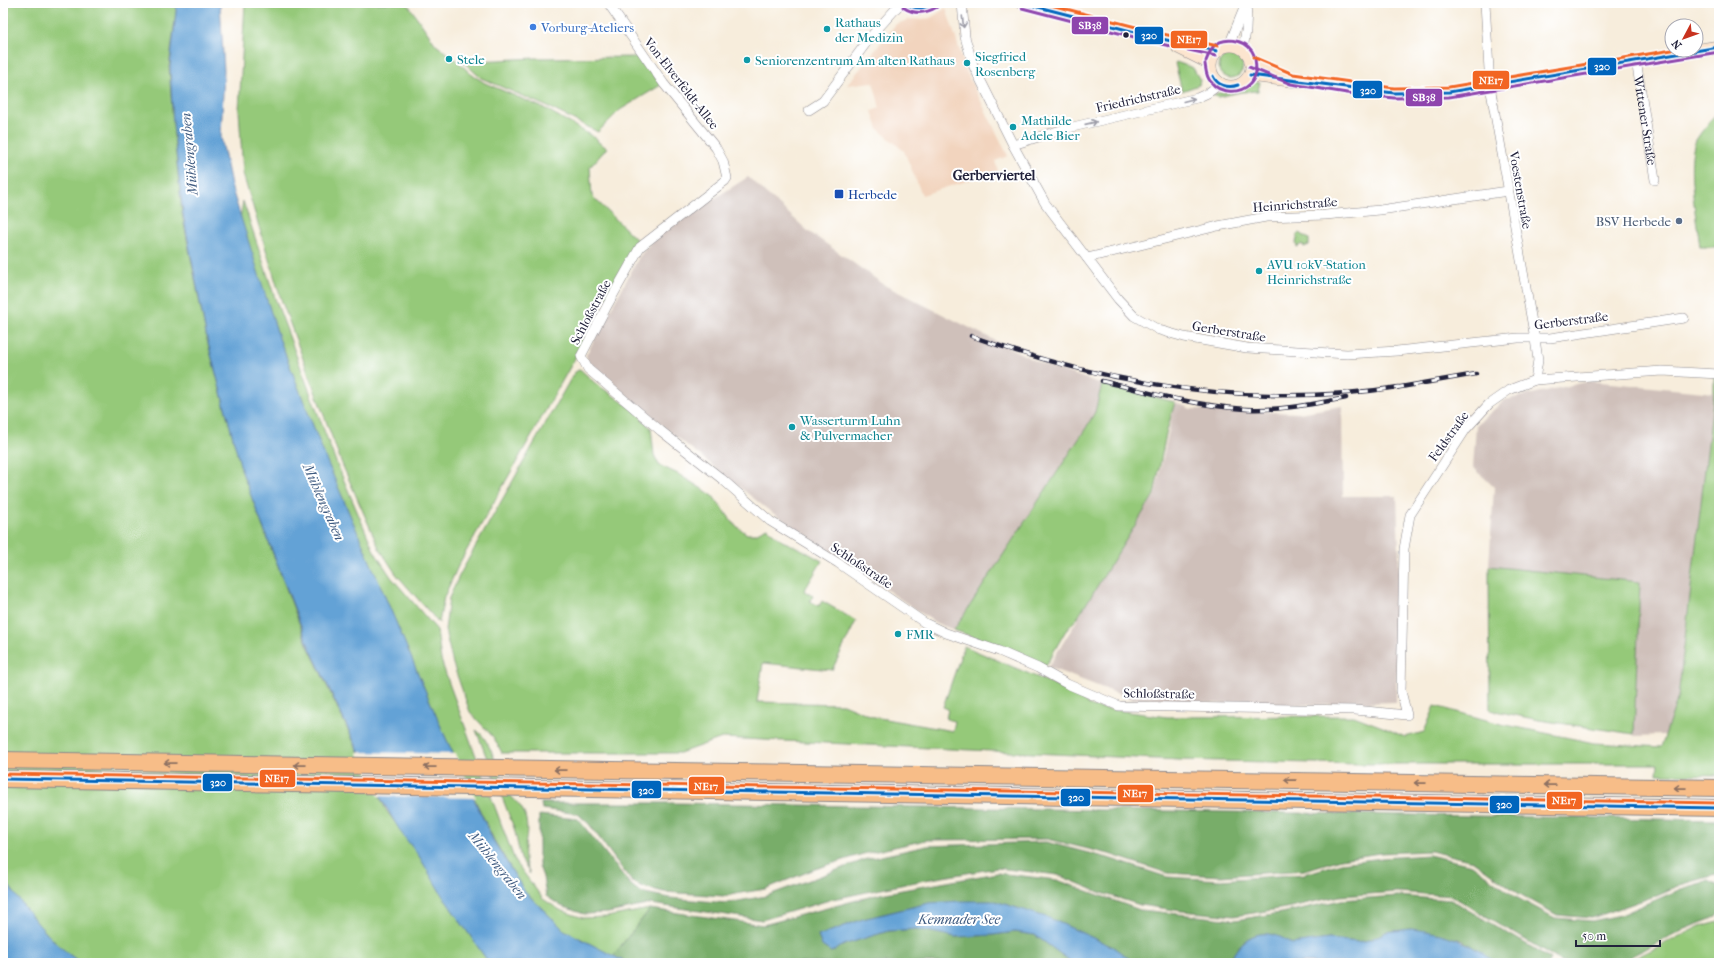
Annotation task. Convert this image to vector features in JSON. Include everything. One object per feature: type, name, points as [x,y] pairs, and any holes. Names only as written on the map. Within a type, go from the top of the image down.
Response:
[{"type":"highway","points":[[3,760],[1719,788]]},
{"type":"highway","points":[[3,779],[1719,808]]},
{"type":"main road","points":[[906,3],[915,8],[922,9],[934,3]]},
{"type":"main road","points":[[1023,3],[1162,39],[1216,51],[1229,45],[1243,49],[1248,55],[1250,68],[1240,85],[1226,87],[1220,84],[1212,75],[1210,63],[1216,51]]},
{"type":"main road","points":[[1162,39],[1210,63]]},
{"type":"main road","name":"Wittener Straße","points":[[1250,68],[1292,79],[1348,88],[1394,93],[1449,92],[1719,47]]},
{"type":"street","name":"Von-Elverfeldt-Allee","points":[[608,3],[664,84],[716,148],[723,161],[727,178],[725,182]]},
{"type":"street","points":[[809,110],[823,101],[875,32],[902,3]]},
{"type":"street","name":"Gerberstraße","points":[[962,3],[965,37],[973,65],[1013,145],[1045,203],[1118,299],[1134,316],[1159,330],[1211,343],[1254,349],[1347,354],[1396,351],[1518,338],[1550,338],[1684,318]]},
{"type":"street","points":[[1229,45],[1247,3]]},
{"type":"street","points":[[1243,49],[1246,31],[1247,3]]},
{"type":"street","name":"Voestenstraße","points":[[1485,3],[1490,86],[1535,339],[1538,360],[1535,380]]},
{"type":"street","name":"Wittener Straße","points":[[1636,60],[1654,180]]},
{"type":"street","name":"Friedrichstraße","points":[[1013,145],[1064,129],[1197,98],[1208,93],[1220,84]]},
{"type":"street","name":"Schloßstraße","points":[[725,182],[640,247],[581,356],[588,369],[604,384],[722,479],[770,521],[838,563],[925,623],[946,633],[999,651],[1025,662],[1067,684],[1119,706],[1355,710],[1407,715]]},
{"type":"street","name":"Heinrichstraße","points":[[1087,258],[1218,226],[1266,217],[1325,215],[1380,210],[1508,191]]},
{"type":"street","name":"Feldstraße","points":[[1407,715],[1401,692],[1404,549],[1410,514],[1466,429],[1489,404],[1509,390],[1535,380],[1662,371],[1719,374]]},
{"type":"shaded area","points":[[946,8],[967,73],[1008,156],[995,161],[998,171],[922,195],[904,151],[878,129],[872,111],[880,108],[873,82],[847,85],[896,24],[911,19],[923,20],[932,17]]},
{"type":"shaded area","points":[[748,177],[808,231],[886,286],[1042,364],[1102,384],[1095,412],[1086,428],[954,630],[936,623],[767,509],[589,367],[586,355],[639,257],[657,235]]},
{"type":"shaded area","points":[[1590,381],[1714,393],[1678,697],[1665,735],[1634,736],[1640,582],[1489,566],[1494,487],[1473,467],[1476,425],[1505,400]]},
{"type":"shaded area","points":[[1175,402],[1191,409],[1299,413],[1342,406],[1343,496],[1397,496],[1399,554],[1396,702],[1256,706],[1132,699],[1048,667],[1081,614],[1102,575],[1155,495]]},
{"type":"green space","points":[[3,3],[177,3],[169,67],[182,214],[207,340],[242,472],[307,644],[386,810],[419,856],[442,895],[489,963],[81,963],[58,945],[38,924],[3,877]]},
{"type":"green space","points":[[245,3],[407,3],[436,45],[455,59],[471,74],[485,83],[546,109],[597,139],[598,142],[607,148],[590,167],[592,196],[638,241],[603,303],[574,360],[459,564],[444,597],[439,623],[396,574],[379,548],[342,464],[282,302],[243,174],[239,110]]},
{"type":"green space","points":[[1231,54],[1239,58],[1243,66],[1239,74],[1231,78],[1223,74],[1219,66],[1223,58]]},
{"type":"green space","points":[[639,57],[661,85],[620,110],[598,132],[548,107],[481,78],[460,59],[478,61],[535,58]]},
{"type":"green space","points":[[1176,62],[1193,68],[1200,80],[1199,85],[1182,91]]},
{"type":"green space","points":[[1260,82],[1258,91],[1241,92],[1218,97],[1213,95],[1235,92],[1253,83]]},
{"type":"green space","points":[[1719,111],[1718,247],[1700,247],[1693,192],[1693,150],[1698,136]]},
{"type":"green space","points":[[243,201],[276,301],[334,457],[374,551],[391,577],[437,630],[441,660],[515,861],[543,899],[560,910],[583,918],[607,917],[650,909],[613,956],[564,930],[525,892],[494,840],[444,734],[326,459],[279,338],[244,233],[240,219]]},
{"type":"green space","points":[[1300,233],[1309,239],[1309,245],[1304,247],[1302,244],[1297,247],[1296,243],[1298,234]]},
{"type":"green space","points":[[580,369],[595,383],[634,410],[651,428],[654,455],[659,465],[678,474],[712,495],[735,525],[747,534],[755,534],[767,528],[782,541],[799,548],[822,561],[804,591],[813,596],[810,601],[819,606],[822,601],[856,621],[832,670],[763,663],[757,702],[843,704],[874,717],[953,731],[955,721],[946,719],[948,709],[943,707],[964,646],[1074,693],[1092,707],[1167,717],[1354,716],[1405,737],[1424,732],[1435,706],[1501,724],[1594,743],[1661,747],[1678,697],[1714,393],[1714,370],[1719,371],[1719,775],[1657,774],[1658,764],[1359,764],[1178,760],[722,738],[680,753],[502,753],[494,738],[470,712],[453,664],[445,630],[449,598],[460,574],[574,373]]},
{"type":"green space","points":[[1102,384],[1175,402],[1166,434],[1154,495],[1078,617],[1065,632],[1045,667],[1023,655],[954,630],[1086,428],[1095,412]]},
{"type":"green space","points":[[1489,566],[1640,582],[1634,734],[1539,720],[1490,710]]},
{"type":"green space","points":[[476,730],[482,735],[491,750],[508,792],[521,807],[525,815],[527,831],[525,861],[530,874],[521,859],[514,828]]},
{"type":"green space","points":[[541,803],[673,803],[1719,820],[1719,874],[1680,885],[1652,897],[1592,918],[1557,915],[1518,893],[1473,861],[1431,851],[1380,853],[1341,859],[1305,870],[1221,876],[1167,873],[1109,854],[1047,839],[926,840],[863,854],[815,869],[765,889],[724,896],[664,892],[643,887],[632,882],[589,824],[578,814],[542,809]]},
{"type":"green space","points":[[539,815],[578,819],[630,884],[640,892],[670,898],[727,903],[766,896],[867,859],[927,846],[1046,842],[1108,858],[1167,877],[1221,880],[1305,874],[1341,863],[1382,858],[1429,855],[1472,865],[1514,896],[1555,918],[1592,921],[1621,915],[1681,889],[1709,881],[1719,885],[1719,913],[1716,917],[1682,930],[1628,958],[1605,963],[1572,963],[1561,961],[1452,896],[1397,892],[1340,896],[1286,908],[1234,916],[1140,905],[1099,892],[1058,875],[997,868],[925,880],[833,899],[762,920],[651,904],[608,913],[584,914],[561,906],[546,896],[543,877],[539,866]]},
{"type":"green space","points":[[997,873],[1057,880],[1140,910],[1235,920],[1287,912],[1341,900],[1397,896],[1451,900],[1550,958],[1548,963],[1497,963],[1462,940],[1411,929],[1386,932],[1370,940],[1358,942],[1329,939],[1292,944],[1276,935],[1260,934],[1245,940],[1239,947],[1233,955],[1238,963],[1135,963],[1113,947],[1049,918],[995,901],[929,903],[863,919],[818,936],[822,946],[831,952],[846,944],[888,931],[917,929],[956,937],[1015,932],[1035,935],[1073,963],[628,963],[613,956],[650,909],[763,925],[880,894]]},
{"type":"green space","points":[[1719,921],[1719,963],[1625,963],[1700,926]]},
{"type":"water","name":"Mühlengraben","points":[[177,3],[220,3],[224,71],[221,137],[232,189],[279,338],[326,459],[444,734],[493,840],[525,892],[564,930],[627,963],[489,963],[442,895],[419,856],[402,834],[383,802],[308,644],[242,472],[207,339],[183,214],[173,124],[170,67]]},
{"type":"water","points":[[3,877],[38,924],[58,945],[81,963],[3,963]]},
{"type":"water","name":"Kemnader See","points":[[995,901],[1049,918],[1113,947],[1135,963],[1073,963],[1035,935],[1015,932],[956,937],[917,929],[888,931],[846,944],[831,952],[822,946],[818,936],[863,919],[929,903]]},
{"type":"water","points":[[1411,929],[1435,933],[1456,939],[1476,949],[1497,963],[1452,963],[1433,959],[1414,963],[1238,963],[1233,955],[1245,940],[1260,934],[1276,935],[1292,944],[1329,939],[1358,942],[1370,940],[1386,932]]},
{"type":"pier","points":[[357,752],[455,754],[476,798],[378,796]]},
{"type":"railway","points":[[971,336],[1075,368],[1182,388],[1236,393],[1291,395],[1345,393],[1399,387]]},
{"type":"railway","points":[[1395,388],[1476,374]]},
{"type":"railway","points":[[1102,381],[1192,402],[1246,409],[1283,408],[1346,398]]},
{"type":"transit line","name":"320","points":[[906,3],[916,8],[927,7],[934,3]]},
{"type":"transit line","name":"320","points":[[1023,3],[1162,39],[1217,51]]},
{"type":"transit line","name":"NE17","points":[[1043,3],[1163,34],[1218,46]]},
{"type":"transit line","name":"SB38","points":[[903,7],[907,10],[920,13],[937,7]]},
{"type":"transit line","name":"SB38","points":[[1022,8],[1161,44],[1216,56]]},
{"type":"transit line","name":"SB38","points":[[1205,64],[1206,73],[1209,80],[1219,89],[1225,91],[1236,91],[1246,87],[1250,84],[1256,72],[1255,58],[1252,51],[1244,44],[1233,40],[1222,41],[1213,47],[1206,61]]},
{"type":"transit line","name":"320","points":[[1250,75],[1394,93],[1449,92],[1719,47]]},
{"type":"transit line","name":"NE17","points":[[1253,57],[1293,74],[1394,88],[1449,87],[1664,51]]},
{"type":"transit line","name":"SB38","points":[[1249,67],[1291,84],[1347,93],[1394,98],[1449,97],[1719,52]]},
{"type":"transit line","name":"320","points":[[1213,76],[1220,84],[1230,87],[1238,85]]},
{"type":"transit line","name":"NE17","points":[[3,774],[1719,803]]},
{"type":"transit line","name":"320","points":[[3,779],[1719,808]]},
{"type":"place","name":"Vorburg-Ateliers","points":[[533,27]]},
{"type":"place","name":"Rathaus der Medizin","points":[[827,29]]},
{"type":"place","name":"Stele","points":[[449,59]]},
{"type":"place","name":"Seniorenzentrum Am alten Rathaus","points":[[747,60]]},
{"type":"place","name":"Siegfried Rosenberg","points":[[967,63]]},
{"type":"place","name":"Mathilde Adele Bier","points":[[1013,127]]},
{"type":"place","name":"Herbede","points":[[839,194]]},
{"type":"place","name":"BSV Herbede","points":[[1679,221]]},
{"type":"place","name":"AVU 10kV-Station Heinrichstraße","points":[[1259,271]]},
{"type":"place","name":"Wasserturm Luhn & Pulvermacher","points":[[792,427]]},
{"type":"place","name":"FMR","points":[[898,634]]},
{"type":"district","name":"Gerberviertel","points":[[994,175]]}]
